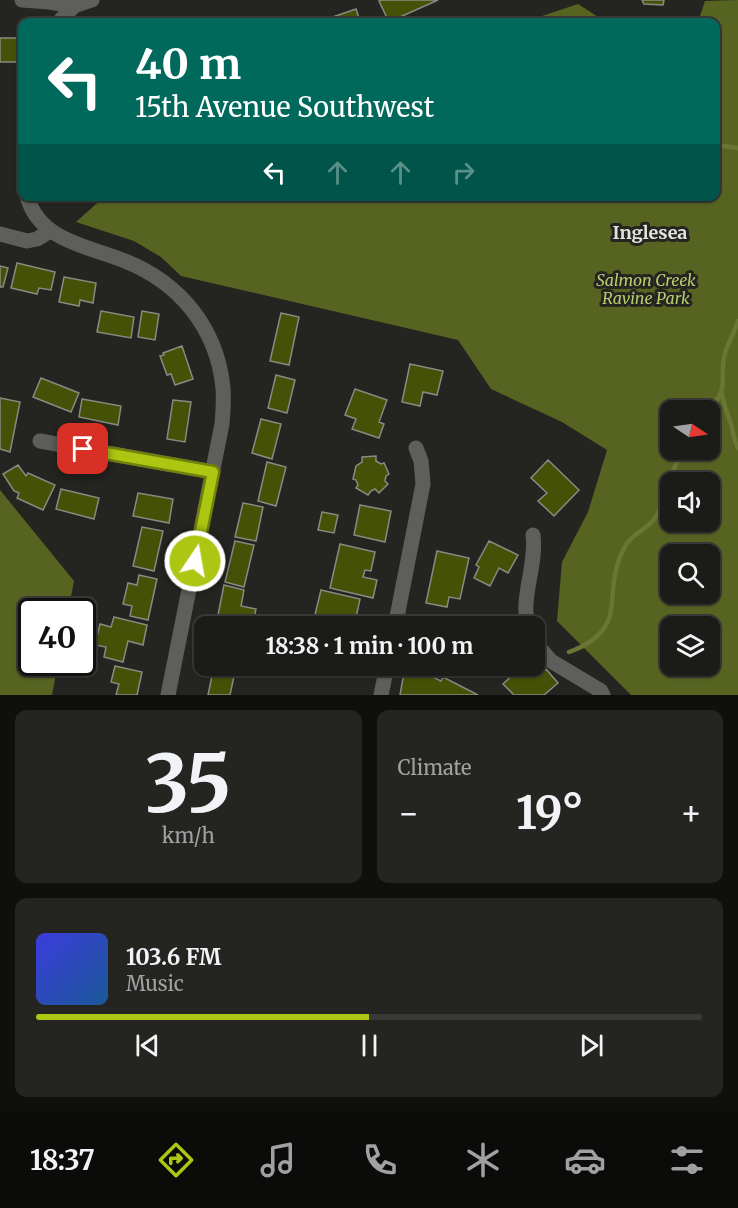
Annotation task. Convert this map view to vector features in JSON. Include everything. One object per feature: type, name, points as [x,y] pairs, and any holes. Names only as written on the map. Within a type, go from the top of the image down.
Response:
[{"type":"street","points":[[22,0],[74,6],[92,0]]},
{"type":"street","points":[[63,18],[74,6]]},
{"type":"street","points":[[28,201],[38,219],[50,231],[64,239],[125,261],[174,289],[199,318],[215,352],[223,388],[222,424],[168,695]]},
{"type":"street","points":[[0,234],[27,241],[37,239],[50,231]]},
{"type":"street","points":[[40,441],[213,472]]},
{"type":"street","points":[[397,616],[423,483],[421,461],[416,448]]},
{"type":"street","points":[[526,616],[534,558],[533,534]]},
{"type":"street","points":[[545,654],[551,661],[603,695]]},
{"type":"street","points":[[381,695],[385,676]]},
{"type":"green space","name":"Salmon Creek Ravine Park","points":[[738,0],[738,695],[631,695],[557,621],[562,562],[588,512],[607,450],[562,422],[491,389],[458,340],[181,276],[161,257],[134,241],[76,222],[99,201],[720,201],[720,18],[699,18],[705,1]]},
{"type":"green space","points":[[578,4],[600,18],[536,18]]},
{"type":"green space","points":[[0,490],[74,581],[71,598],[18,598],[18,676],[56,676],[52,695],[0,695]]},
{"type":"building","points":[[438,0],[398,18],[387,18],[379,1]]},
{"type":"building","points":[[642,0],[664,0],[663,5],[644,4]]},
{"type":"building","points":[[356,9],[359,18],[330,18]]},
{"type":"building","points":[[0,38],[18,38],[18,62],[0,62]]},
{"type":"building","points":[[17,263],[55,272],[51,290],[39,288],[37,294],[11,288]]},
{"type":"building","points":[[0,266],[8,268],[3,287],[0,287]]},
{"type":"building","points":[[64,277],[96,283],[93,303],[80,300],[79,306],[59,302]]},
{"type":"building","points":[[101,311],[134,317],[131,338],[97,332]]},
{"type":"building","points":[[142,311],[159,314],[155,340],[138,337]]},
{"type":"building","points":[[281,313],[299,317],[289,365],[270,361]]},
{"type":"building","points":[[182,346],[193,379],[175,385],[171,374],[167,375],[160,356]]},
{"type":"building","points":[[410,364],[443,371],[437,395],[423,392],[420,406],[402,402]]},
{"type":"building","points":[[276,375],[295,380],[287,413],[268,408]]},
{"type":"building","points":[[41,378],[79,393],[71,412],[33,397]]},
{"type":"building","points":[[355,389],[387,400],[379,422],[384,424],[379,438],[352,429],[356,419],[345,415]]},
{"type":"building","points":[[0,398],[20,402],[10,452],[0,449]]},
{"type":"building","points":[[82,399],[121,406],[118,425],[79,417]]},
{"type":"building","points":[[173,400],[191,402],[185,442],[167,439]]},
{"type":"building","points":[[261,419],[281,424],[272,459],[252,453]]},
{"type":"building","points":[[376,456],[376,461],[384,463],[389,474],[385,481],[388,484],[379,493],[375,489],[368,495],[356,488],[358,485],[353,479],[356,466],[362,462],[362,457]]},
{"type":"building","points":[[548,460],[579,490],[554,516],[538,501],[547,493],[531,478]]},
{"type":"building","points":[[267,462],[286,467],[276,506],[258,501]]},
{"type":"building","points":[[18,465],[26,476],[28,473],[55,485],[43,510],[17,498],[19,493],[14,491],[3,474]]},
{"type":"building","points":[[61,489],[99,498],[94,519],[56,509]]},
{"type":"building","points":[[138,493],[173,499],[169,523],[133,516]]},
{"type":"building","points":[[243,503],[263,507],[256,541],[235,537]]},
{"type":"building","points":[[360,505],[391,511],[385,542],[354,535]]},
{"type":"building","points":[[322,512],[338,515],[334,533],[318,530]]},
{"type":"building","points":[[142,527],[163,531],[154,571],[133,566]]},
{"type":"building","points":[[235,541],[254,545],[244,587],[225,582]]},
{"type":"building","points":[[489,541],[518,555],[508,573],[499,568],[490,586],[474,578],[479,567],[476,565]]},
{"type":"building","points":[[340,544],[375,552],[371,571],[365,570],[363,577],[377,580],[373,598],[330,588]]},
{"type":"building","points":[[437,551],[469,558],[460,599],[449,597],[447,607],[426,603]]},
{"type":"building","points":[[139,575],[157,579],[148,620],[130,616],[132,606],[123,604],[128,583],[137,585]]},
{"type":"building","points":[[224,585],[244,590],[241,606],[256,609],[254,616],[218,616]]},
{"type":"building","points":[[321,590],[360,599],[356,616],[315,616]]},
{"type":"building","points":[[114,617],[147,625],[143,645],[128,641],[123,662],[104,657],[106,647],[96,645],[100,624],[111,627]]},
{"type":"building","points":[[115,666],[142,672],[137,695],[116,695],[119,684],[111,682]]},
{"type":"building","points":[[546,669],[558,683],[544,695],[514,695],[503,684],[511,676],[545,676]]},
{"type":"building","points":[[212,676],[234,676],[230,695],[208,695]]},
{"type":"building","points":[[404,676],[430,676],[441,681],[443,677],[478,695],[400,695]]},
{"type":"waterway","points":[[720,146],[738,148]]},
{"type":"waterway","points":[[717,400],[722,389],[725,353],[738,321]]},
{"type":"waterway","points":[[722,394],[738,448]]},
{"type":"waterway","points":[[569,652],[593,640],[603,630],[609,618],[615,573],[623,550],[630,540],[657,515],[678,460]]},
{"type":"district","name":"Inglesea","points":[[650,233]]},
{"type":"route","points":[[83,449],[213,472],[195,561]]}]
